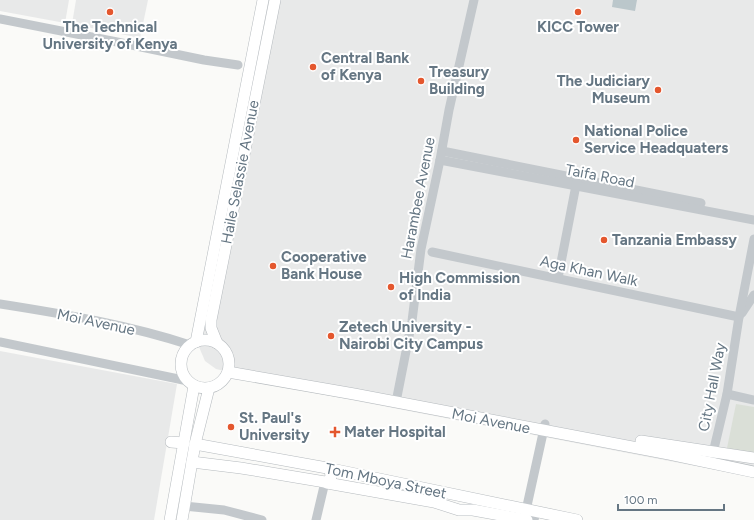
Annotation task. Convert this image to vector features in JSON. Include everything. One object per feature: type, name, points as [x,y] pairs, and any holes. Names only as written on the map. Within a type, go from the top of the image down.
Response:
[{"type":"main road","name":"Haile Selassie Avenue","points":[[191,383],[182,369],[181,362],[186,350],[193,343],[249,75],[263,0]]},
{"type":"main road","name":"Haile Selassie Avenue","points":[[229,368],[227,353],[223,347],[217,343],[211,328],[211,320],[274,0]]},
{"type":"main road","points":[[193,343],[209,341],[217,343]]},
{"type":"main road","points":[[182,520],[192,462],[190,444],[191,383],[204,388],[216,386],[222,382],[229,368]]},
{"type":"main road","name":"Moi Avenue","points":[[229,368],[544,427],[688,457],[754,458]]},
{"type":"main road","points":[[170,520],[190,444],[209,388]]},
{"type":"main road","points":[[171,442],[190,444]]},
{"type":"main road","name":"Tom Mboya Street","points":[[190,444],[330,468],[529,517]]},
{"type":"main road","name":"Moi Avenue","points":[[712,457],[754,472]]},
{"type":"main road","name":"Tom Mboya Street","points":[[192,462],[241,468],[326,482],[434,502],[459,510],[577,520]]},
{"type":"main road","points":[[312,480],[310,476],[315,466]]},
{"type":"main road","points":[[326,482],[331,477],[330,468]]},
{"type":"street","name":"Harambee Avenue","points":[[397,399],[412,321],[421,249],[441,156],[449,110],[474,0]]},
{"type":"street","points":[[0,19],[204,60],[238,65],[249,75]]},
{"type":"street","points":[[238,65],[252,58]]},
{"type":"street","name":"Taifa Road","points":[[441,156],[754,214]]},
{"type":"street","points":[[558,278],[576,182]]},
{"type":"street","name":"Taifa Road","points":[[576,182],[754,220]]},
{"type":"street","name":"City Hall Way","points":[[712,457],[727,394],[739,317],[754,239]]},
{"type":"street","name":"Aga Khan Walk","points":[[432,252],[739,317]]},
{"type":"street","name":"City Hall Way","points":[[739,317],[754,295]]},
{"type":"street","name":"Moi Avenue","points":[[0,304],[63,314],[193,343]]},
{"type":"street","points":[[0,342],[191,383]]},
{"type":"street","points":[[727,394],[754,400]]},
{"type":"street","points":[[529,517],[544,427]]},
{"type":"street","points":[[316,520],[326,482]]},
{"type":"street","points":[[184,506],[224,510],[262,520]]},
{"type":"shaded area","points":[[0,0],[69,0],[65,23],[0,11]]},
{"type":"shaded area","name":"The Technical University of Kenya","points":[[76,0],[148,0],[140,38],[72,24]]},
{"type":"shaded area","points":[[268,0],[754,0],[754,476],[315,393],[216,369],[205,361],[199,347],[209,288]]},
{"type":"shaded area","points":[[613,0],[637,0],[635,11],[612,7]]},
{"type":"shaded area","points":[[0,351],[177,384],[154,520],[0,520]]},
{"type":"shaded area","points":[[736,404],[754,407],[754,453],[727,448]]},
{"type":"place","name":"The Technical University of Kenya","points":[[110,12]]},
{"type":"place","name":"KICC Tower","points":[[578,12]]},
{"type":"place","name":"Central Bank of Kenya","points":[[313,67]]},
{"type":"place","name":"Treasury Building","points":[[421,81]]},
{"type":"place","name":"The Judiciary Museum","points":[[658,90]]},
{"type":"place","name":"National Police Service Headquaters","points":[[576,140]]},
{"type":"place","name":"Tanzania Embassy","points":[[604,240]]},
{"type":"place","name":"Cooperative Bank House","points":[[273,266]]},
{"type":"place","name":"High Commission of India","points":[[391,287]]},
{"type":"place","name":"Zetech University - Nairobi City Campus","points":[[331,336]]},
{"type":"place","name":"St. Paul's University","points":[[231,427]]},
{"type":"place","name":"Mater Hospital","points":[[335,432]]}]
